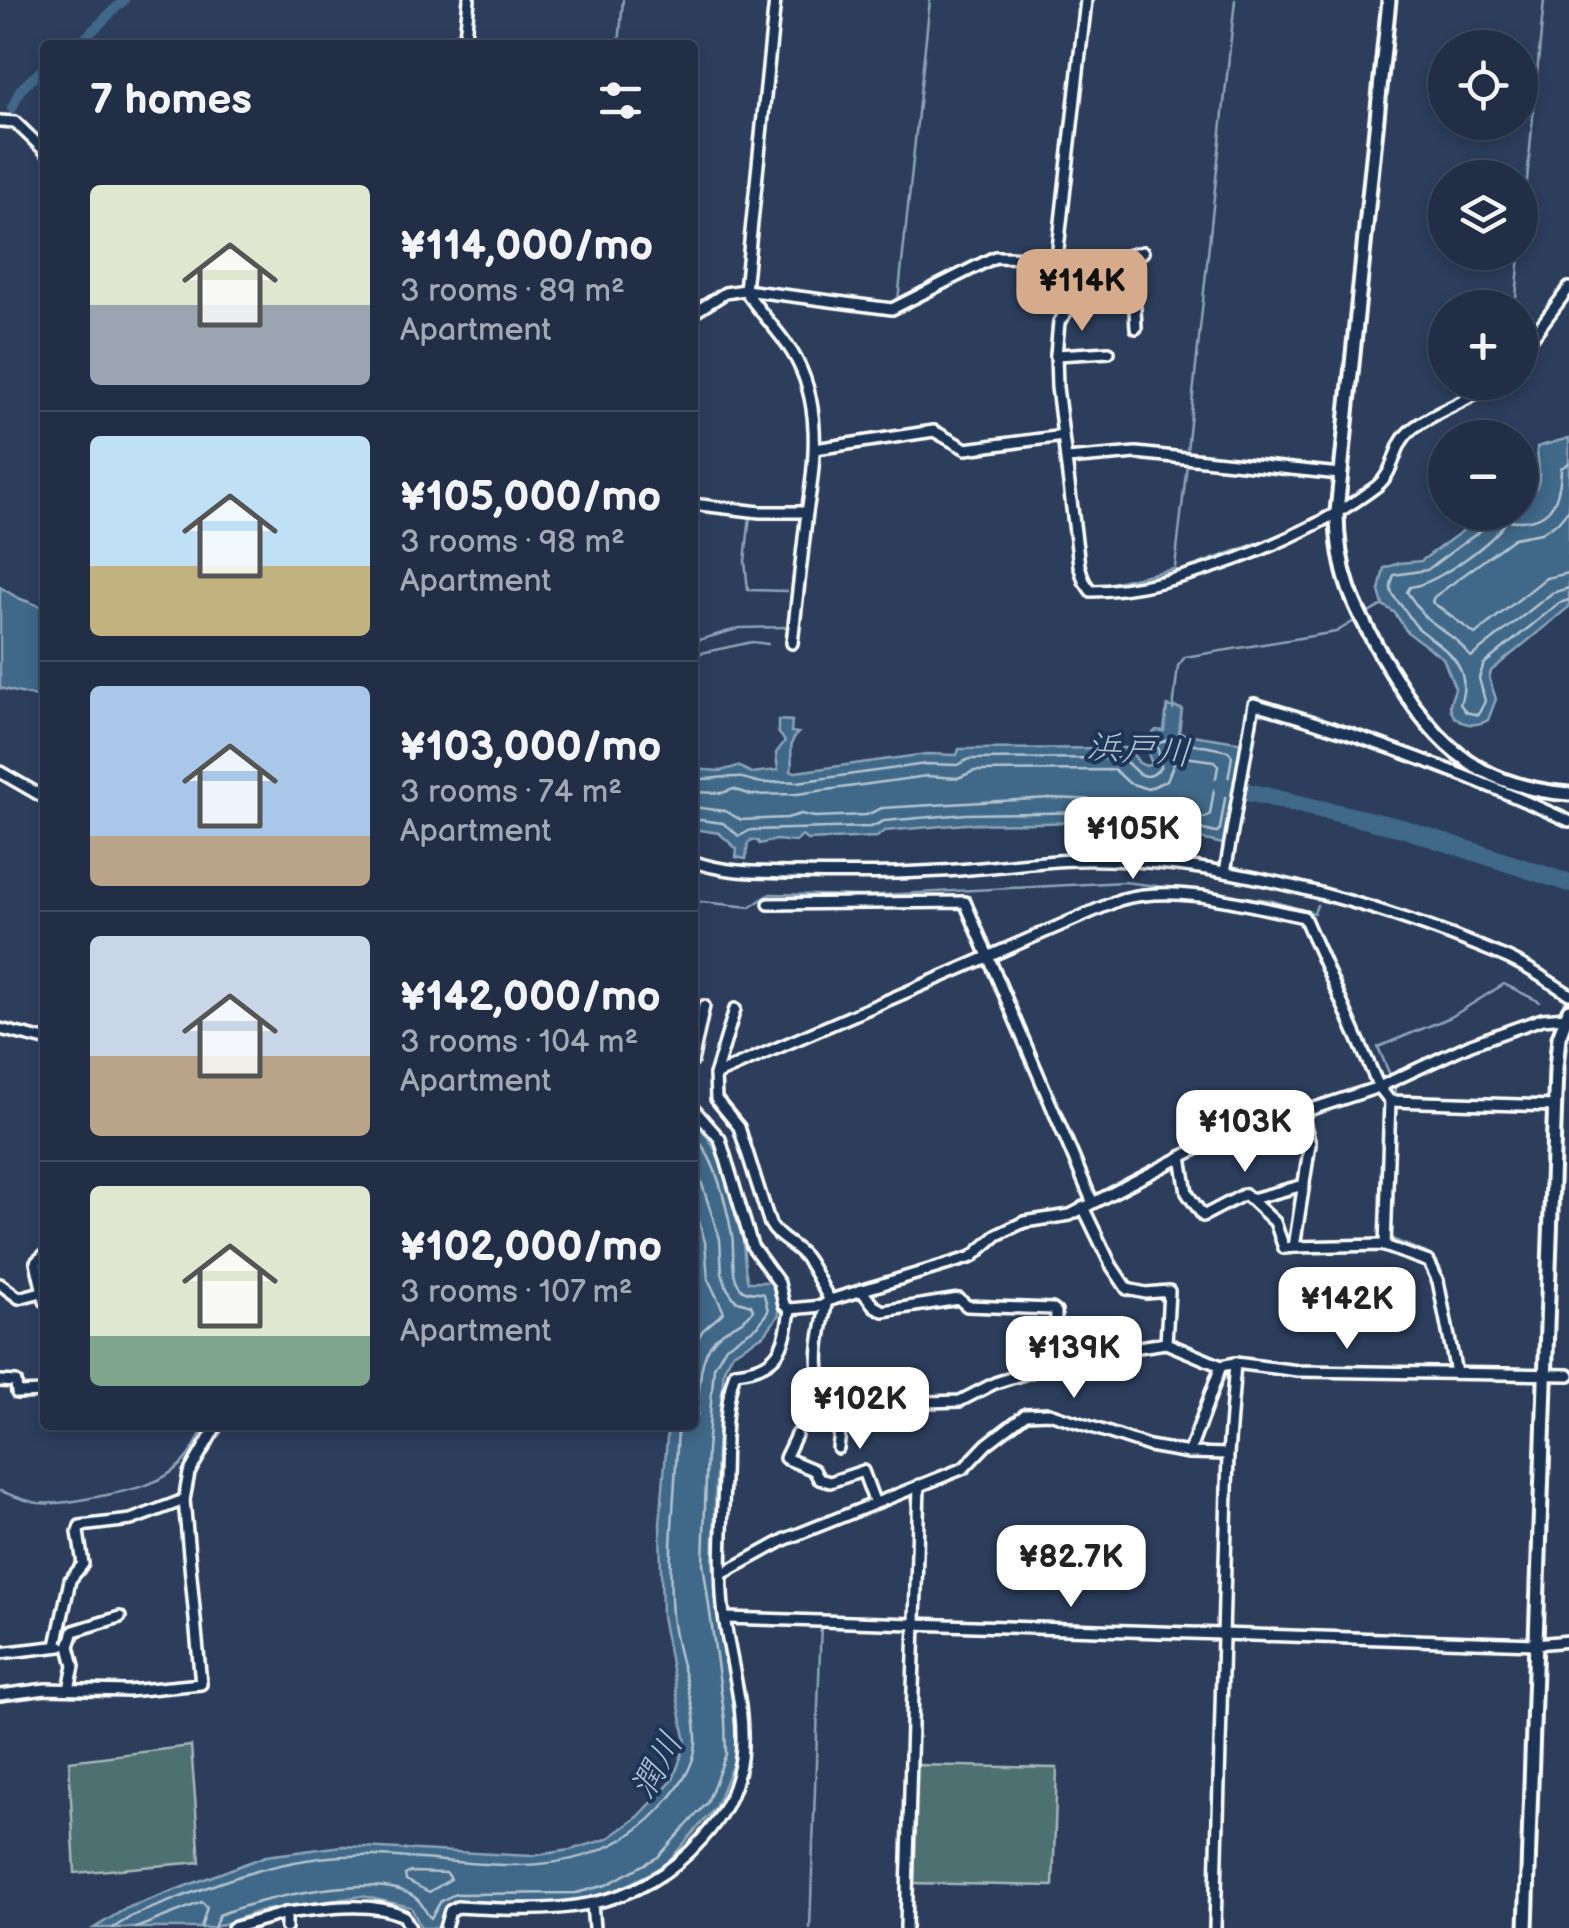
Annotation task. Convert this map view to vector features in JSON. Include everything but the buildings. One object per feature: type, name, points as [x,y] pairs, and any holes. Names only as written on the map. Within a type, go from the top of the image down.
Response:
[{"type":"street","points":[[464,40],[469,0]]},
{"type":"street","points":[[775,0],[745,290],[794,354],[811,401],[815,449],[792,643]]},
{"type":"street","points":[[1057,258],[1086,0]]},
{"type":"street","points":[[1389,0],[1340,474],[1340,566],[1354,605],[1418,714],[1455,754],[1514,785],[1569,794]]},
{"type":"street","points":[[0,121],[15,122],[40,145]]},
{"type":"street","points":[[1142,252],[1105,261],[1058,322],[1056,355],[1079,565],[1092,591],[1188,574],[1248,554],[1337,512],[1382,483],[1391,470],[1398,441],[1414,428],[1467,400]]},
{"type":"street","points":[[1132,256],[1136,328]]},
{"type":"street","points":[[698,310],[725,294],[745,290],[892,309],[996,257],[1057,258],[1084,288]]},
{"type":"street","points":[[1538,330],[1569,288]]},
{"type":"street","points":[[1056,355],[1110,352]]},
{"type":"street","points":[[815,449],[934,431],[966,450],[1063,436]]},
{"type":"street","points":[[1067,459],[1136,453],[1340,474]]},
{"type":"street","points":[[698,505],[760,512],[807,512]]},
{"type":"street","points":[[1225,872],[1254,704],[1386,746],[1569,821]]},
{"type":"street","points":[[0,772],[40,795]]},
{"type":"street","points":[[698,863],[716,870],[759,872],[941,871],[1120,860],[1225,872],[1308,888],[1506,957],[1569,994]]},
{"type":"street","points":[[715,1075],[1119,900],[1146,892],[1226,900],[1304,916],[1379,1087],[1390,1101],[1385,1246]]},
{"type":"street","points":[[769,904],[965,902],[1111,1265],[1127,1288],[1146,1293],[1170,1291],[1166,1343]]},
{"type":"street","points":[[698,1034],[704,1006]]},
{"type":"street","points":[[735,1009],[715,1075],[716,1099],[740,1127],[770,1224],[809,1262],[826,1303],[818,1368],[840,1412],[838,1448]]},
{"type":"street","points":[[698,1114],[720,1139],[752,1246],[778,1283],[784,1305],[793,1309],[826,1303],[972,1256],[997,1235],[1024,1222],[1070,1215],[1180,1157],[1252,1127],[1379,1087],[1470,1044],[1567,1013]]},
{"type":"street","points":[[1526,1928],[1554,1106],[1559,1036],[1567,1013]]},
{"type":"street","points":[[0,1030],[40,1039]]},
{"type":"street","points":[[1390,1101],[1554,1106]]},
{"type":"street","points":[[1294,1247],[1310,1144],[1302,1114]]},
{"type":"street","points":[[1180,1157],[1187,1193],[1203,1216],[1244,1194],[1274,1222],[1284,1248],[1385,1246],[1429,1262],[1438,1281],[1456,1372]]},
{"type":"street","points":[[1252,1199],[1304,1184]]},
{"type":"street","points":[[40,1258],[36,1262],[40,1282]]},
{"type":"street","points":[[0,1284],[19,1298],[40,1297]]},
{"type":"street","points":[[861,1290],[883,1311],[960,1299],[967,1306],[1052,1310],[1056,1312],[1055,1359]]},
{"type":"street","points":[[445,1928],[450,1911],[457,1907],[546,1911],[627,1894],[673,1868],[710,1830],[728,1802],[741,1758],[742,1731],[722,1574],[730,1388],[735,1372],[767,1365],[786,1342],[793,1309]]},
{"type":"street","points":[[840,1412],[857,1416],[927,1402],[960,1401],[1046,1367],[1055,1359],[1166,1343],[1222,1366],[1235,1363],[1298,1372],[1569,1375]]},
{"type":"street","points":[[1216,1928],[1228,1454],[1235,1363]]},
{"type":"street","points":[[1189,1453],[1222,1366]]},
{"type":"street","points":[[0,1381],[16,1382],[17,1394],[40,1392]]},
{"type":"street","points":[[722,1574],[728,1574],[755,1554],[874,1501],[964,1468],[986,1444],[1026,1414],[1050,1414],[1149,1446],[1228,1454]]},
{"type":"street","points":[[0,1695],[69,1688],[128,1691],[201,1684],[184,1500],[189,1473],[215,1430]]},
{"type":"street","points":[[796,1435],[785,1458],[814,1470],[818,1479],[830,1482],[863,1471],[874,1501]]},
{"type":"street","points":[[906,1928],[919,1485]]},
{"type":"street","points":[[56,1646],[70,1580],[82,1564],[80,1526],[131,1520],[184,1500]]},
{"type":"street","points":[[69,1688],[74,1666],[69,1646],[76,1628],[120,1617]]},
{"type":"street","points":[[725,1618],[1536,1644],[1569,1641]]},
{"type":"street","points":[[0,1652],[69,1646]]},
{"type":"street","points":[[592,1904],[594,1928]]},
{"type":"street","points":[[233,1928],[286,1913],[328,1908],[390,1909],[404,1916],[410,1928]]},
{"type":"street","points":[[286,1913],[286,1928]]},
{"type":"green space","points":[[191,1746],[200,1862],[75,1873],[69,1761]]},
{"type":"green space","points":[[914,1765],[1057,1768],[1053,1886],[910,1883]]},
{"type":"water","points":[[1569,438],[1569,607],[1491,671],[1489,678],[1496,699],[1488,720],[1464,723],[1451,711],[1455,688],[1443,658],[1407,632],[1395,613],[1383,605],[1379,591],[1384,568],[1421,561],[1464,530],[1538,530],[1538,447]]},
{"type":"water","points":[[0,587],[40,606],[40,698],[0,688]]},
{"type":"water","points":[[1167,706],[1182,709],[1179,733],[1244,743],[1227,845],[1162,830],[1100,822],[966,824],[884,831],[877,837],[807,840],[802,836],[796,842],[776,840],[759,844],[752,840],[746,859],[736,857],[737,849],[719,833],[698,830],[698,769],[721,771],[738,766],[752,773],[778,770],[776,753],[785,741],[778,732],[778,720],[792,721],[791,732],[798,733],[791,746],[791,771],[796,772],[926,754],[957,755],[959,749],[1129,748],[1139,763],[1146,766],[1152,764],[1144,743],[1156,730],[1164,731]]},
{"type":"water","points":[[698,1125],[719,1158],[731,1188],[748,1282],[774,1282],[779,1315],[765,1334],[733,1353],[724,1369],[713,1563],[735,1719],[736,1756],[715,1808],[665,1865],[610,1894],[579,1903],[456,1904],[442,1928],[421,1928],[411,1907],[362,1896],[259,1911],[213,1928],[94,1928],[127,1908],[266,1856],[343,1846],[531,1856],[607,1839],[638,1817],[673,1780],[686,1743],[662,1616],[660,1525],[668,1430],[698,1430]]},
{"type":"waterway","points":[[83,40],[124,0]]},
{"type":"waterway","points":[[471,40],[475,0]]},
{"type":"waterway","points":[[619,40],[623,0]]},
{"type":"waterway","points":[[898,301],[930,0]]},
{"type":"waterway","points":[[1187,451],[1235,0]]},
{"type":"waterway","points":[[1517,290],[1544,0]]},
{"type":"waterway","points":[[12,108],[20,90],[40,72]]},
{"type":"waterway","points":[[1175,567],[1187,464]]},
{"type":"waterway","points":[[698,510],[750,516],[745,561],[748,590],[787,591]]},
{"type":"waterway","points":[[1098,586],[1173,569],[1180,571],[1257,543]]},
{"type":"waterway","points":[[1367,614],[1383,605]]},
{"type":"waterway","points":[[1173,710],[1178,666],[1185,657],[1336,632],[1356,620]]},
{"type":"waterway","points":[[698,638],[740,628],[787,627]]},
{"type":"waterway","points":[[698,654],[752,642],[768,644]]},
{"type":"waterway","name":"浜戸川","points":[[1222,786],[1402,828],[1569,883]]},
{"type":"waterway","points":[[698,902],[750,907],[770,894],[863,896],[1124,882],[1269,900],[1314,913],[1317,905]]},
{"type":"waterway","points":[[1390,1075],[1378,1047],[1451,1017],[1504,984],[1540,1002]]},
{"type":"waterway","points":[[1394,1125],[1395,1087]]},
{"type":"waterway","points":[[1389,1238],[1435,1258],[1441,1269],[1460,1363]]},
{"type":"waterway","points":[[0,1491],[33,1502],[53,1503],[135,1488],[177,1468],[188,1457],[202,1430]]},
{"type":"waterway","points":[[810,1928],[821,1623]]},
{"type":"water label","name":"潤川","points":[[656,1765]]}]
